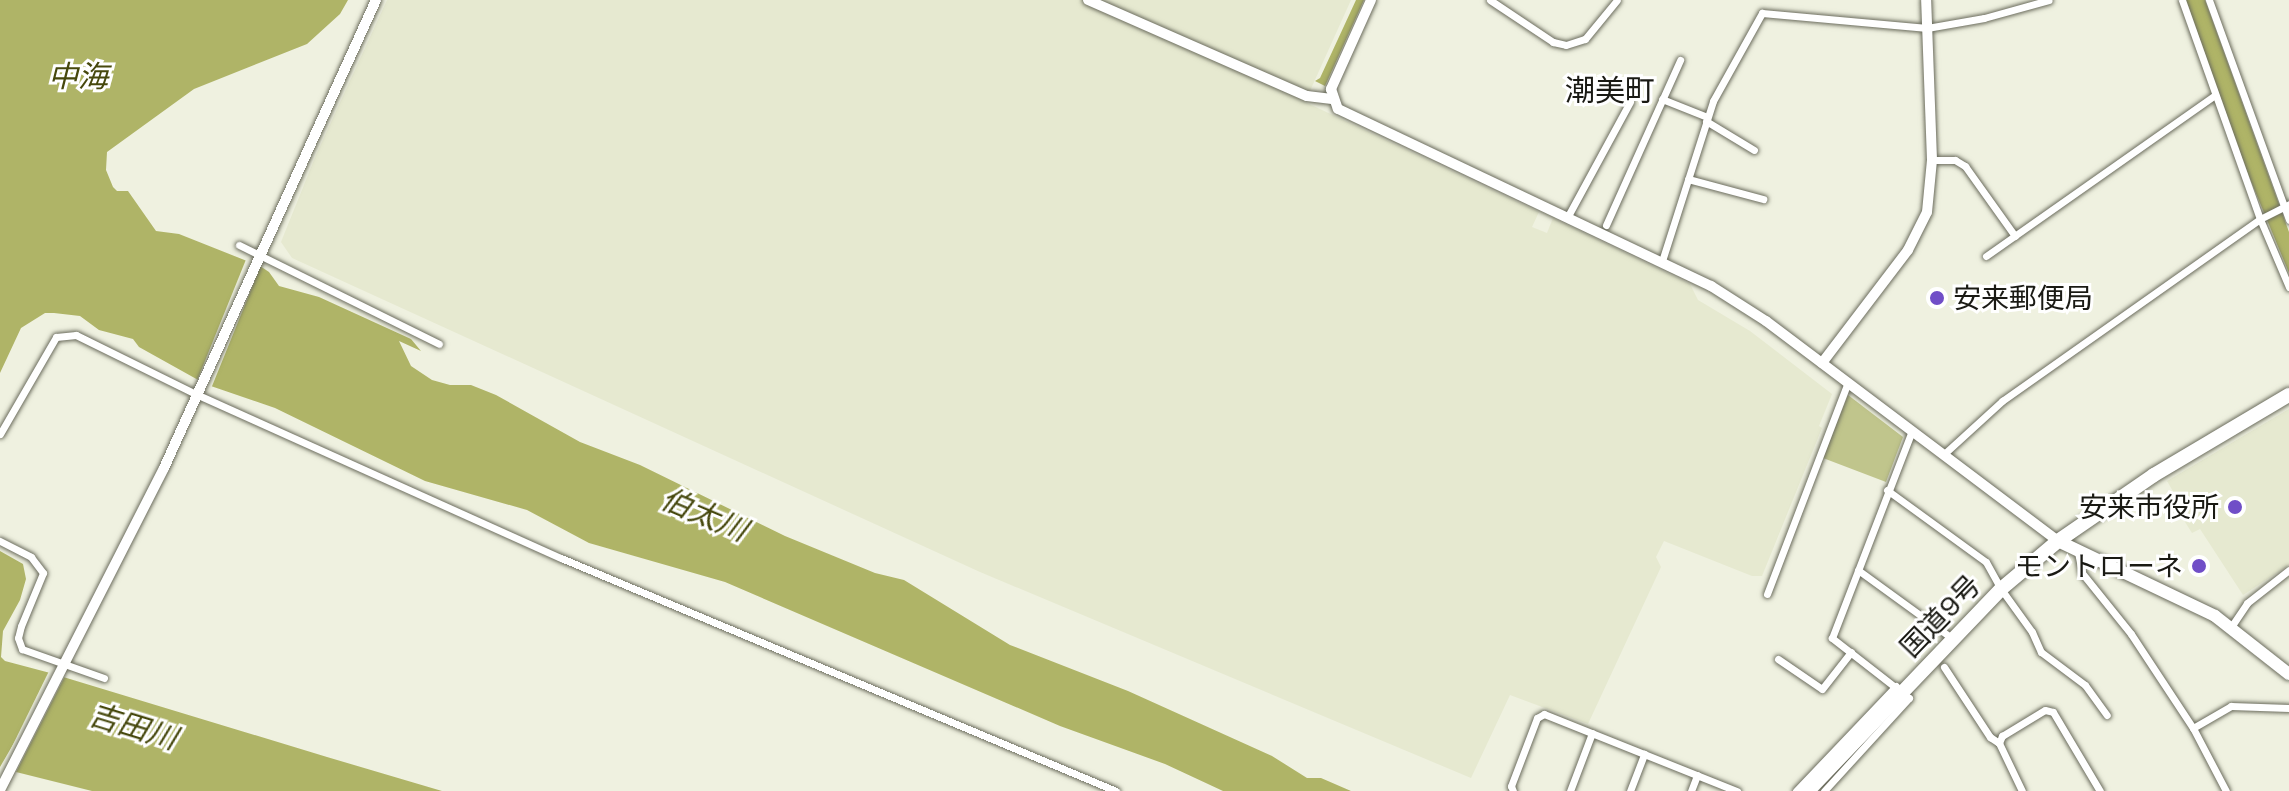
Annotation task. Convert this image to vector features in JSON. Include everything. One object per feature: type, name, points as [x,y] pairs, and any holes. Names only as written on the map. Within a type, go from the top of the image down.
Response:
[{"type":"highway","name":"国道9号","points":[[1808,791],[1900,688],[2001,589],[2058,541],[2154,475],[2289,395]]},
{"type":"main road","points":[[2058,541],[2186,600],[2231,627],[2289,674]]},
{"type":"street","points":[[0,790],[198,395],[376,0]]},
{"type":"street","points":[[1088,0],[1307,96],[1332,99]]},
{"type":"street","points":[[1371,0],[1331,89],[1332,99],[1346,114],[1662,261],[1744,307],[2058,541]]},
{"type":"street","points":[[1490,0],[1553,42],[1566,45],[1585,39],[1617,0]]},
{"type":"street","points":[[1822,363],[1896,267],[1920,229],[1931,188],[1932,160],[1926,0]]},
{"type":"street","points":[[1662,261],[1706,119],[1764,12],[1927,28],[1984,18],[2049,0]]},
{"type":"street","points":[[2182,0],[2289,287]]},
{"type":"street","points":[[2209,0],[2289,220]]},
{"type":"street","points":[[1606,225],[1680,60]]},
{"type":"street","points":[[1986,256],[2215,95]]},
{"type":"street","points":[[1662,99],[1706,119],[1754,150]]},
{"type":"street","points":[[1568,216],[1630,102]]},
{"type":"street","points":[[1932,160],[1955,160],[1965,166],[2015,236]]},
{"type":"street","points":[[1688,179],[1763,199]]},
{"type":"street","points":[[1944,454],[2002,401],[2261,218],[2285,207]]},
{"type":"street","points":[[239,245],[439,344]]},
{"type":"street","points":[[0,434],[51,344],[62,334],[76,335],[198,395],[561,558],[1116,791]]},
{"type":"street","points":[[1767,594],[1848,382]]},
{"type":"street","points":[[1824,791],[1909,696],[1832,638],[1912,431]]},
{"type":"street","points":[[1887,490],[1986,562],[2032,632],[2041,652],[2085,685],[2107,715]]},
{"type":"street","points":[[0,541],[31,557],[43,573],[21,626],[18,638],[22,649],[61,668],[104,678]]},
{"type":"street","points":[[2078,552],[2082,573],[2131,634],[2193,728],[2226,791]]},
{"type":"street","points":[[1858,570],[1953,639]]},
{"type":"street","points":[[2231,627],[2247,603],[2289,570]]},
{"type":"street","points":[[1778,659],[1822,689],[1851,652]]},
{"type":"street","points":[[1944,667],[1990,737],[1999,743],[2022,791]]},
{"type":"street","points":[[1796,791],[1900,688]]},
{"type":"street","points":[[2193,728],[2231,706],[2289,708]]},
{"type":"street","points":[[1999,743],[2002,736],[2045,710],[2053,712],[2100,791]]},
{"type":"street","points":[[1513,791],[1511,786],[1537,718],[1544,714],[1737,791]]},
{"type":"street","points":[[1570,791],[1592,733]]},
{"type":"street","points":[[1630,791],[1644,754]]},
{"type":"street","points":[[1691,791],[1697,775]]},
{"type":"shaded area","points":[[387,0],[1351,0],[1305,102],[1539,212],[1532,227],[1547,233],[1553,218],[1690,284],[1698,300],[1750,331],[1832,394],[1819,426],[1822,428],[1762,576],[1752,576],[1664,541],[1656,557],[1661,567],[1588,724],[1510,695],[1471,778],[980,572],[292,258],[281,242],[316,155]]},
{"type":"shaded area","points":[[1848,395],[1903,437],[1886,482],[1823,458]]},
{"type":"shaded area","name":"安来市役所","points":[[2289,409],[2289,565],[2243,595],[2200,529],[2192,533],[2185,522],[2189,519],[2167,481]]},
{"type":"water","name":"中海","points":[[0,0],[348,0],[340,14],[307,44],[194,89],[107,152],[106,170],[113,187],[117,191],[128,191],[156,231],[179,234],[252,263],[200,381],[139,347],[133,339],[99,330],[80,316],[54,313],[45,313],[21,328],[0,373]]},
{"type":"water","points":[[1356,0],[1364,0],[1325,86],[1315,81],[1320,78]]},
{"type":"water","points":[[2186,0],[2205,0],[2289,232],[2289,273],[2243,162]]},
{"type":"water","name":"伯太川","points":[[257,264],[269,272],[279,286],[319,297],[411,339],[421,351],[399,341],[411,366],[432,380],[450,385],[471,385],[496,395],[580,442],[640,465],[785,536],[875,573],[904,580],[1010,645],[1128,691],[1272,756],[1307,778],[1321,778],[1351,791],[1223,791],[1165,764],[1060,726],[725,582],[589,543],[527,510],[425,481],[275,408],[205,384]]},
{"type":"water","points":[[0,551],[23,564],[26,579],[20,600],[3,631],[1,657],[5,661],[54,674],[0,767]]},
{"type":"water","name":"吉田川","points":[[60,676],[442,791],[92,791],[12,771]]},
{"type":"pier","points":[[247,257],[262,263],[211,389],[196,383]]},
{"type":"pier","points":[[50,669],[66,674],[14,776],[0,771]]},
{"type":"place","name":"安来郵便局","points":[[1937,298]]},
{"type":"place","name":"安来市役所","points":[[2235,507]]},
{"type":"place","name":"モントローネ","points":[[2199,566]]},
{"type":"district","name":"潮美町","points":[[1610,91]]}]
